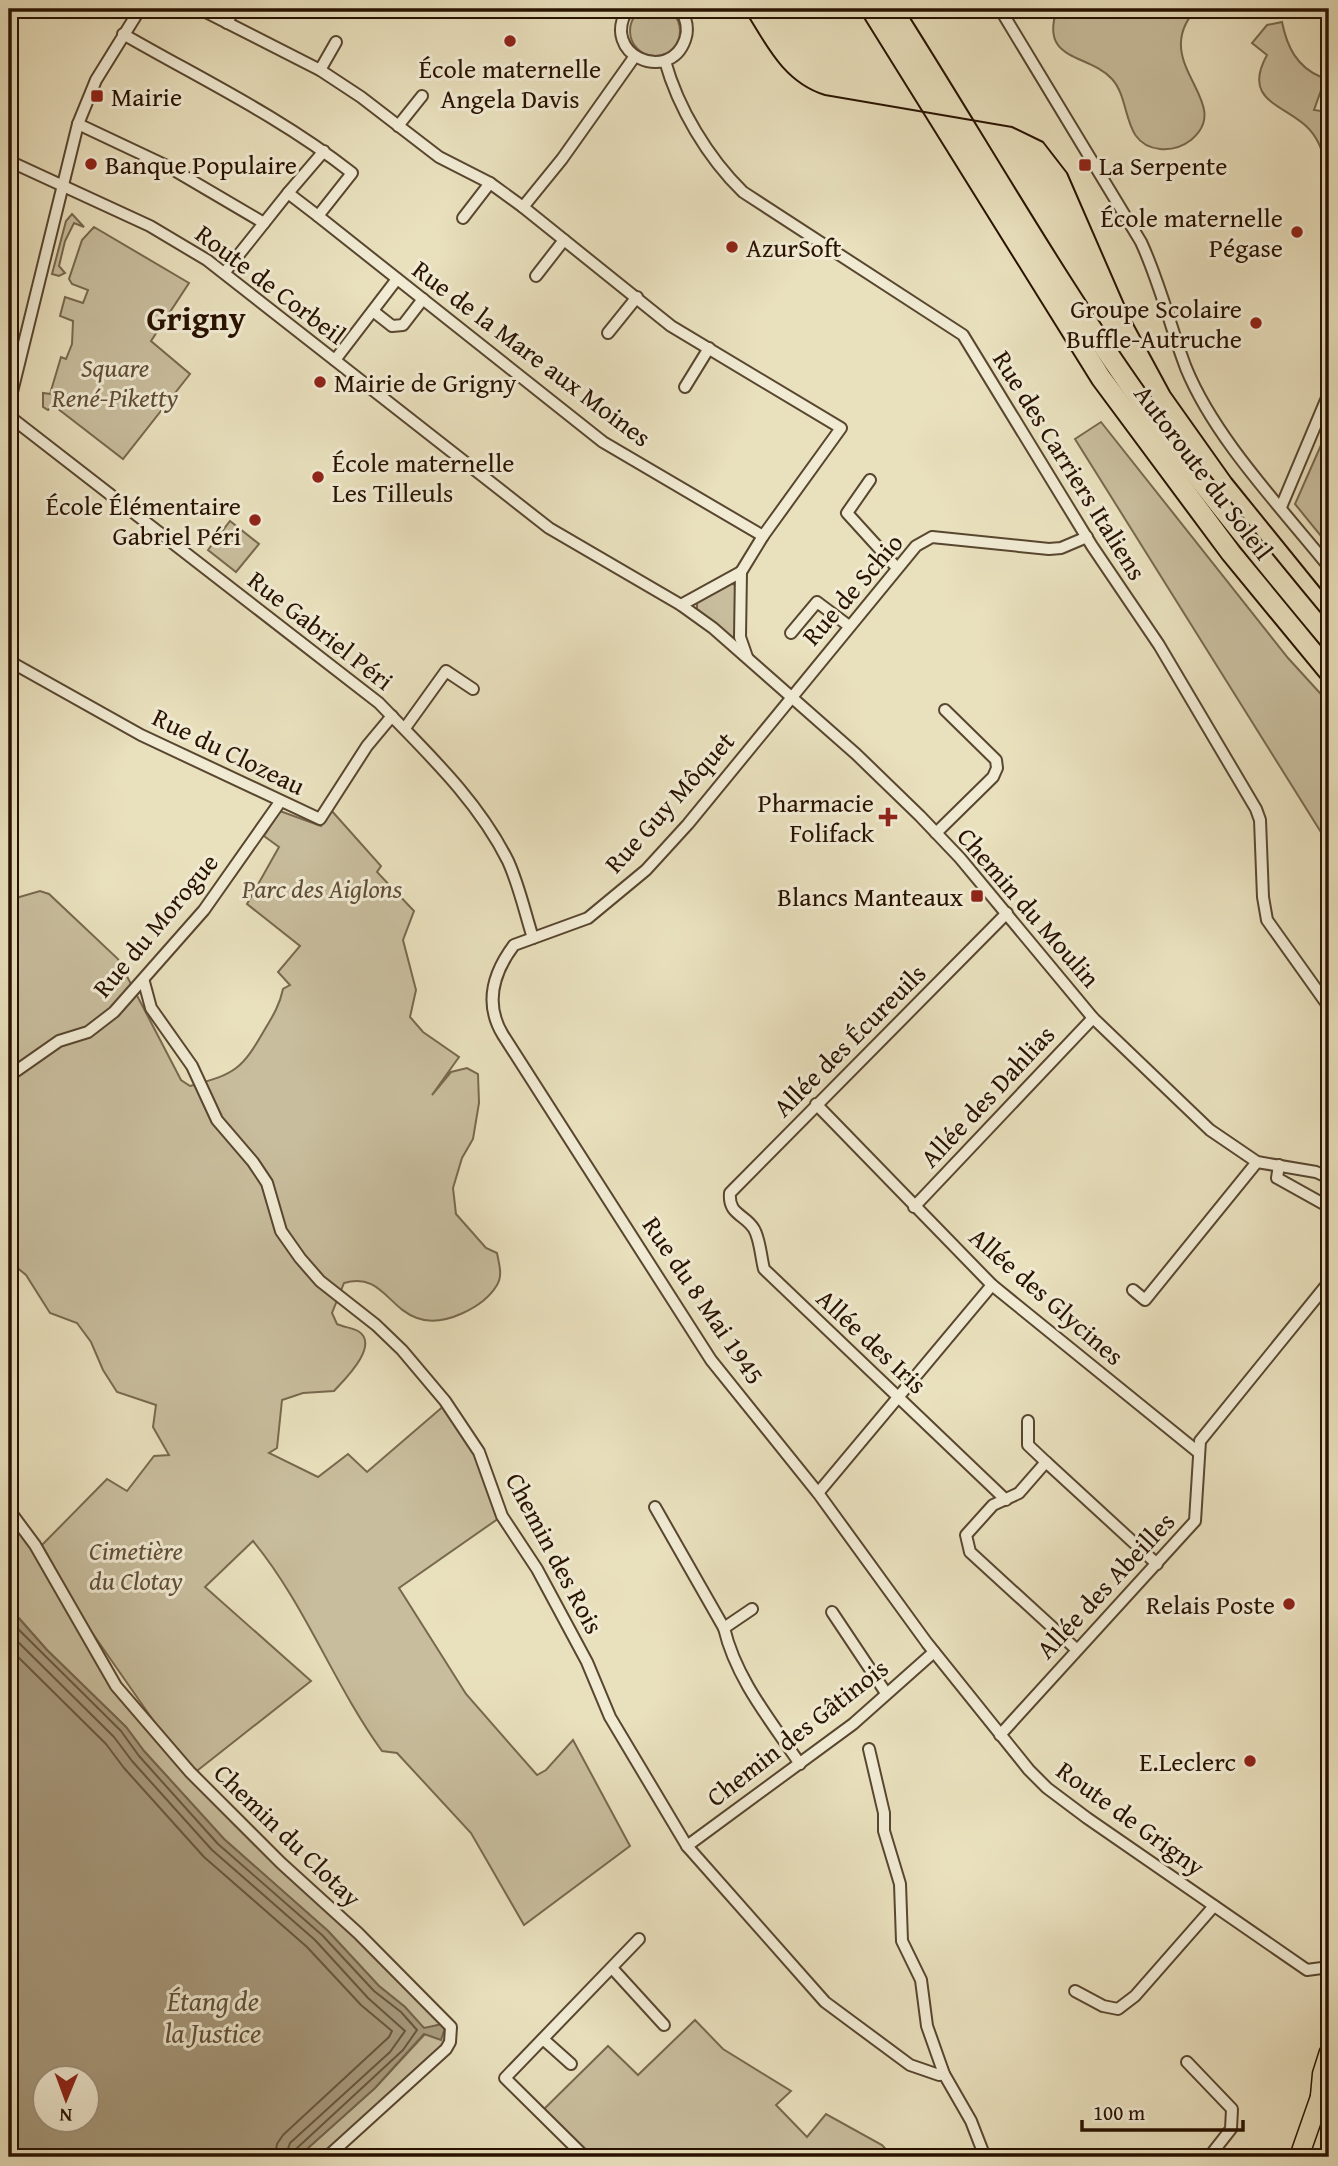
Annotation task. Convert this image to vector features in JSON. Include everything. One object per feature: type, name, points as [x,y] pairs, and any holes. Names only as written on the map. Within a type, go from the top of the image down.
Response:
[{"type":"highway","name":"Autoroute du Soleil","points":[[871,9],[1101,378],[1230,553],[1329,672]]},
{"type":"highway","name":"Autoroute du Soleil","points":[[892,9],[1050,265],[1151,414],[1243,535],[1329,639]]},
{"type":"main road","points":[[1299,2157],[1325,2090],[1322,2074],[1329,2052]]},
{"type":"street","points":[[9,404],[78,124],[96,80],[140,9]]},
{"type":"street","points":[[200,9],[320,70],[361,97],[441,158],[490,183],[523,207],[671,326],[841,428],[762,536],[741,572],[740,637],[748,660]]},
{"type":"street","points":[[227,23],[234,9]]},
{"type":"street","points":[[622,11],[622,39],[635,57],[654,62],[665,61],[683,46],[687,22],[680,9]]},
{"type":"street","points":[[1000,9],[1141,242],[1159,281],[1187,368],[1208,409],[1329,567]]},
{"type":"street","points":[[123,34],[291,127],[352,173],[318,216]]},
{"type":"street","points":[[320,70],[336,42]]},
{"type":"street","points":[[523,207],[562,159],[635,57]]},
{"type":"street","name":"Rue des Carriers Italiens","points":[[665,61],[701,139],[720,170],[743,192],[962,335],[1087,537],[1158,645],[1256,809],[1260,820],[1263,897],[1267,920],[1329,1007]]},
{"type":"street","points":[[398,126],[422,96]]},
{"type":"street","points":[[78,124],[167,166],[264,223]]},
{"type":"street","points":[[225,272],[324,151]]},
{"type":"street","name":"Route de Corbeil","points":[[9,161],[150,226],[225,272],[549,528],[681,606],[748,660],[789,698]]},
{"type":"street","points":[[463,218],[490,183]]},
{"type":"street","name":"Rue de la Mare aux Moines","points":[[288,193],[603,442],[762,536]]},
{"type":"street","points":[[536,276],[564,240]]},
{"type":"street","points":[[335,360],[397,279]]},
{"type":"street","points":[[608,333],[637,297]]},
{"type":"street","points":[[373,311],[392,326],[403,325],[423,299]]},
{"type":"street","points":[[685,387],[709,348]]},
{"type":"street","points":[[1281,507],[1329,393]]},
{"type":"street","name":"Rue Gabriel Péri","points":[[9,416],[379,703],[405,728],[463,793],[498,842],[514,875],[533,938]]},
{"type":"street","points":[[870,480],[847,513],[897,568]]},
{"type":"street","name":"Rue de Schio","points":[[789,698],[916,546],[932,537],[1049,549],[1061,548],[1087,537]]},
{"type":"street","points":[[681,606],[741,572]]},
{"type":"street","points":[[791,633],[817,602],[849,626]]},
{"type":"street","name":"Rue du Clozeau","points":[[9,661],[142,735],[320,819],[367,746],[392,716]]},
{"type":"street","points":[[405,728],[446,671],[473,689]]},
{"type":"street","name":"Chemin du Moulin","points":[[789,698],[856,754],[936,834],[1007,913],[1093,1017],[1175,1099],[1232,1146],[1257,1162]]},
{"type":"street","name":"Rue Guy Môquet","points":[[533,938],[588,918],[646,870],[688,824],[789,698]]},
{"type":"street","points":[[936,834],[993,777],[997,768],[996,760],[945,710]]},
{"type":"street","name":"Rue du Morogue","points":[[9,1076],[59,1041],[88,1032],[114,1012],[144,982],[205,910],[280,802]]},
{"type":"street","name":"Allée des Écureuils","points":[[729,1202],[730,1193],[1007,913]]},
{"type":"street","name":"Rue du 8 Mai 1945","points":[[533,938],[514,945],[497,978],[490,1002],[496,1024],[711,1360],[818,1493],[952,1677]]},
{"type":"street","name":"Chemin des Rois","points":[[144,982],[151,1008],[192,1066],[217,1120],[253,1161],[267,1183],[281,1231],[287,1240],[320,1281],[376,1325],[402,1350],[445,1401],[479,1452],[502,1516],[537,1569],[587,1662],[610,1717],[654,1785],[687,1846],[825,2002],[910,2065],[939,2075],[944,2074]]},
{"type":"street","name":"Allée des Dahlias","points":[[914,1207],[1093,1017]]},
{"type":"street","name":"Allée des Glycines","points":[[816,1104],[992,1285],[1198,1452]]},
{"type":"street","points":[[1133,1290],[1145,1300],[1257,1162],[1329,1178]]},
{"type":"street","points":[[1279,1165],[1277,1178],[1329,1207]]},
{"type":"street","name":"Allée des Iris","points":[[729,1202],[731,1209],[754,1230],[764,1269],[1006,1500]]},
{"type":"street","name":"Allée des Abeilles","points":[[1000,1735],[1195,1521],[1200,1441],[1329,1282]]},
{"type":"street","points":[[818,1493],[992,1285]]},
{"type":"street","points":[[1028,1421],[1028,1445],[1157,1564]]},
{"type":"street","points":[[1046,1462],[1019,1493],[993,1504],[966,1535],[970,1552],[1076,1649]]},
{"type":"street","points":[[655,1507],[724,1628],[735,1666],[800,1764]]},
{"type":"street","name":"Chemin du Clotay","points":[[9,1510],[35,1545],[116,1686],[190,1772],[358,1933],[451,2027],[450,2042],[446,2049],[327,2157]]},
{"type":"street","points":[[724,1628],[752,1609]]},
{"type":"street","points":[[832,1612],[887,1693]]},
{"type":"street","name":"Chemin des Gâtinois","points":[[687,1846],[800,1764],[934,1652]]},
{"type":"street","name":"Route de Grigny","points":[[952,1677],[1047,1788],[1307,1970],[1329,1967]]},
{"type":"street","points":[[869,1749],[884,1814],[884,1831],[900,1884],[902,1941],[921,1980],[927,2026],[944,2074],[971,2121],[985,2157]]},
{"type":"street","points":[[1075,1991],[1103,2006],[1118,2008],[1135,1996],[1214,1906]]},
{"type":"street","points":[[585,2157],[505,2078],[639,1939]]},
{"type":"street","points":[[612,1968],[664,2025]]},
{"type":"street","points":[[543,2039],[571,2064]]},
{"type":"street","points":[[1187,2062],[1232,2109],[1231,2129],[1209,2157]]},
{"type":"green space","points":[[655,6],[673,13],[680,31],[673,49],[655,56],[637,49],[630,31],[637,13]]},
{"type":"green space","points":[[1057,9],[1196,9],[1184,29],[1181,47],[1185,65],[1204,111],[1202,126],[1191,140],[1180,146],[1160,149],[1148,146],[1139,139],[1133,131],[1118,88],[1112,79],[1060,48],[1053,26]]},
{"type":"green space","points":[[1282,22],[1290,48],[1305,68],[1321,77],[1326,67],[1329,68],[1314,110],[1328,112],[1326,170],[1318,141],[1306,126],[1268,99],[1259,82],[1267,55],[1252,43],[1267,25]]},
{"type":"green space","points":[[72,214],[84,227],[74,223],[65,241],[59,266],[65,273],[59,276],[52,274],[66,221]]},
{"type":"green space","name":"Square René-Piketty","points":[[94,227],[189,283],[151,341],[190,374],[123,459],[53,405],[48,410],[43,407],[43,393],[50,394],[61,357],[66,359],[72,344],[73,321],[60,316],[65,297],[83,303],[88,290],[72,284],[69,279],[82,240]]},
{"type":"green space","points":[[1101,422],[1288,658],[1329,703],[1329,845],[1075,439]]},
{"type":"green space","points":[[1329,427],[1329,546],[1295,504]]},
{"type":"green space","points":[[230,521],[259,544],[236,572],[208,550]]},
{"type":"green space","points":[[731,583],[736,586],[738,638],[733,640],[697,609],[697,603]]},
{"type":"green space","points":[[331,810],[381,866],[377,872],[414,911],[403,940],[416,990],[410,1017],[423,1032],[459,1057],[432,1095],[451,1072],[467,1068],[478,1074],[479,1103],[473,1139],[462,1158],[453,1188],[456,1214],[486,1248],[497,1253],[500,1277],[497,1285],[483,1301],[462,1313],[439,1320],[417,1318],[407,1313],[367,1282],[344,1283],[332,1313],[337,1324],[356,1330],[364,1337],[363,1353],[352,1371],[334,1391],[303,1393],[282,1400],[277,1448],[269,1453],[318,1477],[348,1454],[367,1472],[446,1404],[479,1452],[502,1516],[399,1588],[466,1694],[537,1775],[546,1770],[573,1740],[630,1846],[524,1925],[471,1833],[397,1753],[382,1751],[349,1699],[288,1591],[253,1541],[205,1587],[311,1681],[193,1774],[447,2020],[450,2042],[327,2157],[298,2157],[375,2088],[425,2034],[442,2024],[424,2029],[328,1931],[224,1839],[144,1751],[126,1727],[47,1650],[9,1607],[9,1510],[116,1686],[176,1753],[86,1624],[42,1545],[107,1479],[127,1491],[154,1456],[169,1455],[153,1427],[156,1405],[117,1392],[103,1370],[91,1342],[77,1323],[50,1313],[26,1275],[9,1261],[9,900],[40,891],[49,894],[118,959],[181,1080],[190,1086],[205,1082],[236,1068],[250,1053],[273,1015],[283,989],[290,985],[278,972],[300,946],[247,904],[279,847],[264,836],[280,811],[321,826]]},
{"type":"green space","points":[[695,2020],[723,2049],[791,2091],[776,2105],[807,2137],[826,2114],[882,2145],[893,2157],[585,2157],[540,2113],[608,2046],[638,2075]]},
{"type":"water","name":"Étang de la Justice","points":[[9,1607],[47,1650],[126,1727],[144,1751],[224,1839],[328,1931],[379,1986],[405,2007],[424,2028],[443,2024],[445,2028],[441,2040],[424,2034],[375,2088],[298,2157],[9,2157]]},
{"type":"tram line","points":[[744,9],[777,60],[810,89],[825,95],[1012,127],[1043,142],[1067,173],[1131,320],[1170,392],[1231,478],[1329,599]]},
{"type":"place","name":"École maternelle Angela Davis","points":[[510,41]]},
{"type":"place","name":"Mairie","points":[[97,96]]},
{"type":"place","name":"Banque Populaire","points":[[91,164]]},
{"type":"place","name":"La Serpente","points":[[1085,165]]},
{"type":"place","name":"École maternelle Pégase","points":[[1297,232]]},
{"type":"place","name":"AzurSoft","points":[[732,247]]},
{"type":"place","name":"Groupe Scolaire Buffle-Autruche","points":[[1256,323]]},
{"type":"place","name":"Mairie de Grigny","points":[[320,382]]},
{"type":"place","name":"École maternelle Les Tilleuls","points":[[318,477]]},
{"type":"place","name":"École Élémentaire Gabriel Péri","points":[[255,520]]},
{"type":"place","name":"Pharmacie Folifack","points":[[888,817]]},
{"type":"place","name":"Blancs Manteaux","points":[[977,896]]},
{"type":"place","name":"Relais Poste","points":[[1289,1604]]},
{"type":"place","name":"E.Leclerc","points":[[1250,1761]]},
{"type":"district","name":"Grigny","points":[[196,318]]},
{"type":"park label","name":"Parc des Aiglons","points":[[322,888]]},
{"type":"park label","name":"Cimetière du Clotay","points":[[136,1565]]}]
